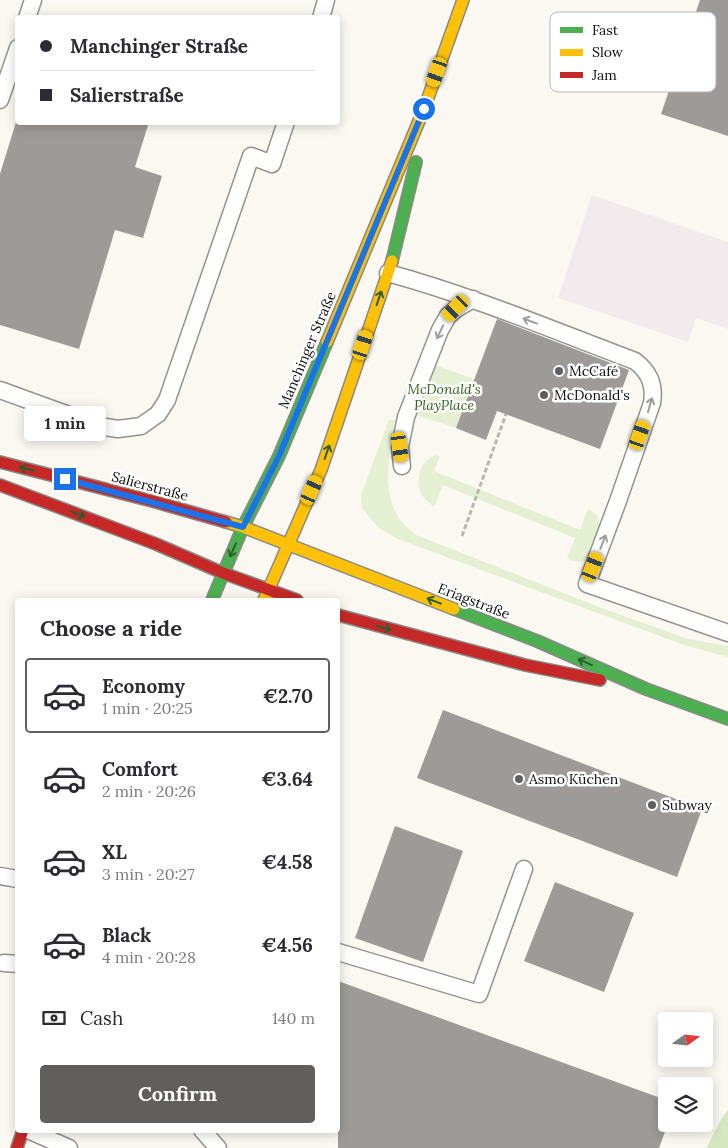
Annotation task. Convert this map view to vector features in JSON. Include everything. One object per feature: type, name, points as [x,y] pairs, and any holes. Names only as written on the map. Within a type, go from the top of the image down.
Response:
[{"type":"main road","name":"Manchinger Straße","points":[[213,598],[243,527],[279,456],[424,109],[463,0]]},
{"type":"main road","name":"Manchinger Straße","points":[[267,595],[321,470],[388,273],[407,205],[424,109]]},
{"type":"main road","name":"Salierstraße","points":[[0,462],[243,527],[289,545]]},
{"type":"main road","points":[[0,485],[156,544],[223,573],[267,595],[285,598]]},
{"type":"main road","name":"Eriagstraße","points":[[289,545],[537,641],[646,689],[728,719]]},
{"type":"main road","name":"Eriagstraße","points":[[340,616],[525,665],[646,689]]},
{"type":"main road","points":[[17,1148],[22,1133]]},
{"type":"lane","points":[[29,15],[33,0]]},
{"type":"lane","points":[[321,15],[326,0]]},
{"type":"lane","points":[[0,100],[15,57]]},
{"type":"lane","points":[[0,390],[99,426],[118,429],[141,426],[158,414],[167,400],[251,156],[272,164],[285,125]]},
{"type":"lane","points":[[388,273],[473,299],[635,361],[647,371],[654,392],[652,403],[587,584],[728,633]]},
{"type":"lane","points":[[402,466],[400,447],[406,417],[440,330],[448,316],[456,308],[473,299]]},
{"type":"lane","points":[[340,953],[479,994],[524,869]]},
{"type":"lane","points":[[0,876],[15,878]]},
{"type":"lane","points":[[35,1133],[69,1148]]},
{"type":"lane","points":[[205,1133],[218,1148]]},
{"type":"path","points":[[462,536],[506,414]]},
{"type":"shaded area","points":[[592,195],[728,242],[728,329],[696,318],[688,342],[558,298]]},
{"type":"green space","name":"McDonald's PlayPlace","points":[[432,364],[474,379],[456,428],[413,414]]},
{"type":"green space","points":[[389,420],[395,420],[390,445],[388,472],[391,499],[395,511],[402,522],[416,535],[607,610],[688,639],[728,646],[728,657],[684,645],[398,539],[379,528],[362,508],[361,495]]},
{"type":"green space","points":[[436,455],[440,456],[434,471],[580,530],[588,509],[593,512],[597,515],[600,523],[596,543],[591,554],[586,560],[581,562],[569,559],[567,558],[575,538],[443,485],[434,507],[422,495],[419,478],[422,466]]},
{"type":"green space","points":[[728,1110],[728,1148],[706,1148],[722,1118]]},
{"type":"building","points":[[700,0],[728,0],[728,136],[661,114],[669,92],[716,92],[716,12],[696,12]]},
{"type":"building","points":[[15,125],[148,125],[135,167],[162,176],[143,238],[115,230],[79,349],[0,325],[0,174]]},
{"type":"building","name":"McDonald's","points":[[497,319],[629,370],[600,449],[497,411],[486,440],[456,428]]},
{"type":"building","name":"Asmo Küchen","points":[[443,710],[702,809],[677,877],[417,778]]},
{"type":"building","points":[[395,826],[463,851],[423,962],[355,938]]},
{"type":"building","points":[[555,882],[634,913],[604,992],[524,961]]},
{"type":"building","points":[[340,982],[658,1097],[658,1132],[665,1132],[659,1148],[338,1148],[338,1133],[340,1133]]},
{"type":"traffic: fast","points":[[392,261],[416,162]]},
{"type":"traffic: fast","points":[[213,598],[243,527],[279,456],[327,342]]},
{"type":"traffic: fast","points":[[454,609],[537,641],[646,689],[728,719]]},
{"type":"traffic: slow","points":[[327,342],[424,109],[463,0]]},
{"type":"traffic: slow","points":[[265,598],[321,470],[392,261]]},
{"type":"traffic: slow","points":[[226,522],[454,609]]},
{"type":"traffic: jam","points":[[0,462],[226,522]]},
{"type":"traffic: jam","points":[[0,485],[292,598]]},
{"type":"traffic: jam","points":[[340,616],[525,665],[600,680]]},
{"type":"traffic: jam","points":[[17,1148],[22,1133]]},
{"type":"place","name":"McCafé","points":[[559,371]]},
{"type":"place","name":"McDonald's","points":[[544,395]]},
{"type":"place","name":"Asmo Küchen","points":[[519,779]]},
{"type":"place","name":"Subway","points":[[652,805]]},
{"type":"route","points":[[65,479],[243,527],[279,456],[424,109]]}]
